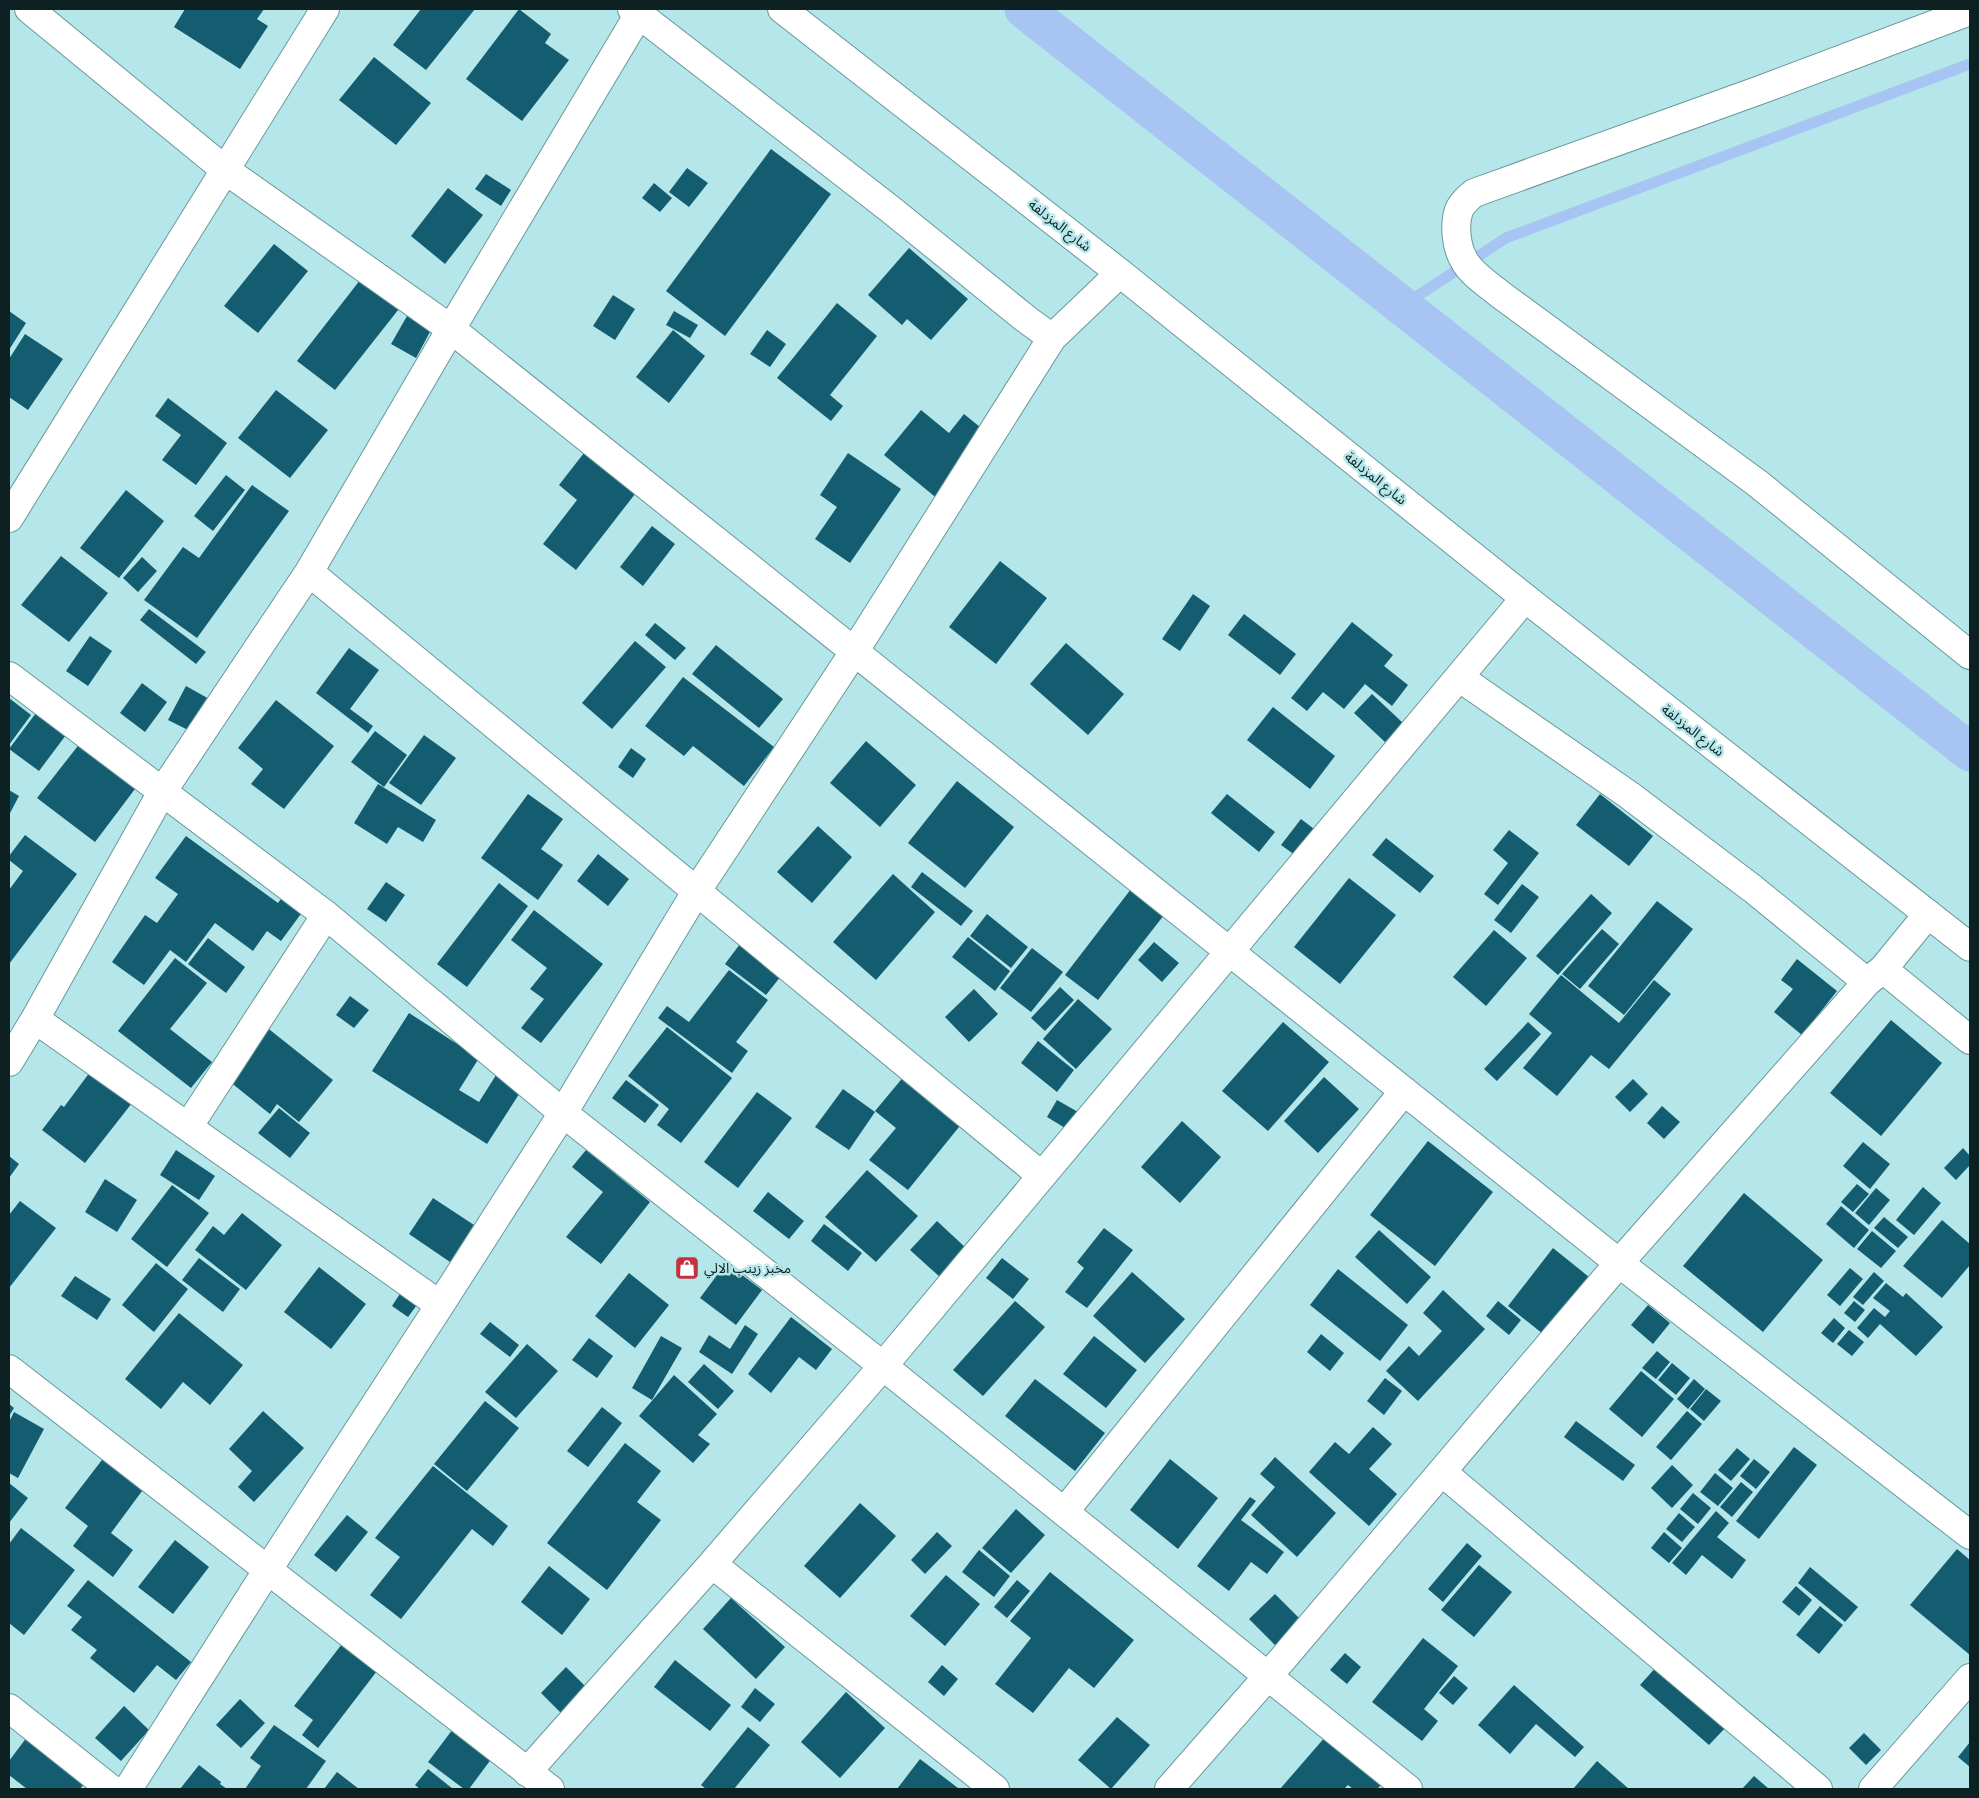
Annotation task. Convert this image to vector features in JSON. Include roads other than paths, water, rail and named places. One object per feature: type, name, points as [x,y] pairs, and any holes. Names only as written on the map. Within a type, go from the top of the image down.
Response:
[{"type":"street","points":[[9,15],[13,9]]},
{"type":"street","points":[[29,9],[224,169],[451,329],[1230,950],[1619,1264],[1970,1535]]},
{"type":"street","points":[[9,518],[324,9]]},
{"type":"street","name":"شارع المزدلفة","points":[[782,9],[1120,273],[1525,598],[1970,947]]},
{"type":"street","points":[[9,1062],[162,792],[308,572],[636,11],[1052,338]]},
{"type":"street","points":[[1970,11],[1760,90],[1474,192],[1466,199],[1459,210],[1456,230],[1464,261],[1473,272],[1758,483],[1970,655]]},
{"type":"street","points":[[128,1789],[440,1305],[562,1113],[696,892],[854,652],[1052,338],[1120,273]]},
{"type":"street","points":[[308,572],[1042,1176]]},
{"type":"street","points":[[527,1772],[712,1564],[883,1366],[1525,598]]},
{"type":"street","points":[[9,676],[326,915],[562,1113],[883,1366],[1269,1675],[1408,1789]]},
{"type":"street","points":[[1460,678],[1629,795],[1752,889],[1970,1040]]},
{"type":"street","points":[[1168,1789],[1269,1675],[1619,1264],[1928,914]]},
{"type":"street","points":[[188,1127],[326,915]]},
{"type":"street","points":[[35,1019],[440,1305]]},
{"type":"street","points":[[1064,1512],[1404,1091]]},
{"type":"street","points":[[9,1369],[550,1789]]},
{"type":"street","points":[[1442,1472],[1818,1789]]},
{"type":"street","points":[[712,1564],[996,1789]]},
{"type":"street","points":[[1874,1789],[1970,1678]]},
{"type":"street","points":[[9,1708],[111,1789]]},
{"type":"waterway","points":[[1024,9],[1970,752]]},
{"type":"waterway","points":[[1402,306],[1506,238],[1970,64]]},
{"type":"place","name":"مخبز زينب الالي","points":[[687,1268]]}]
